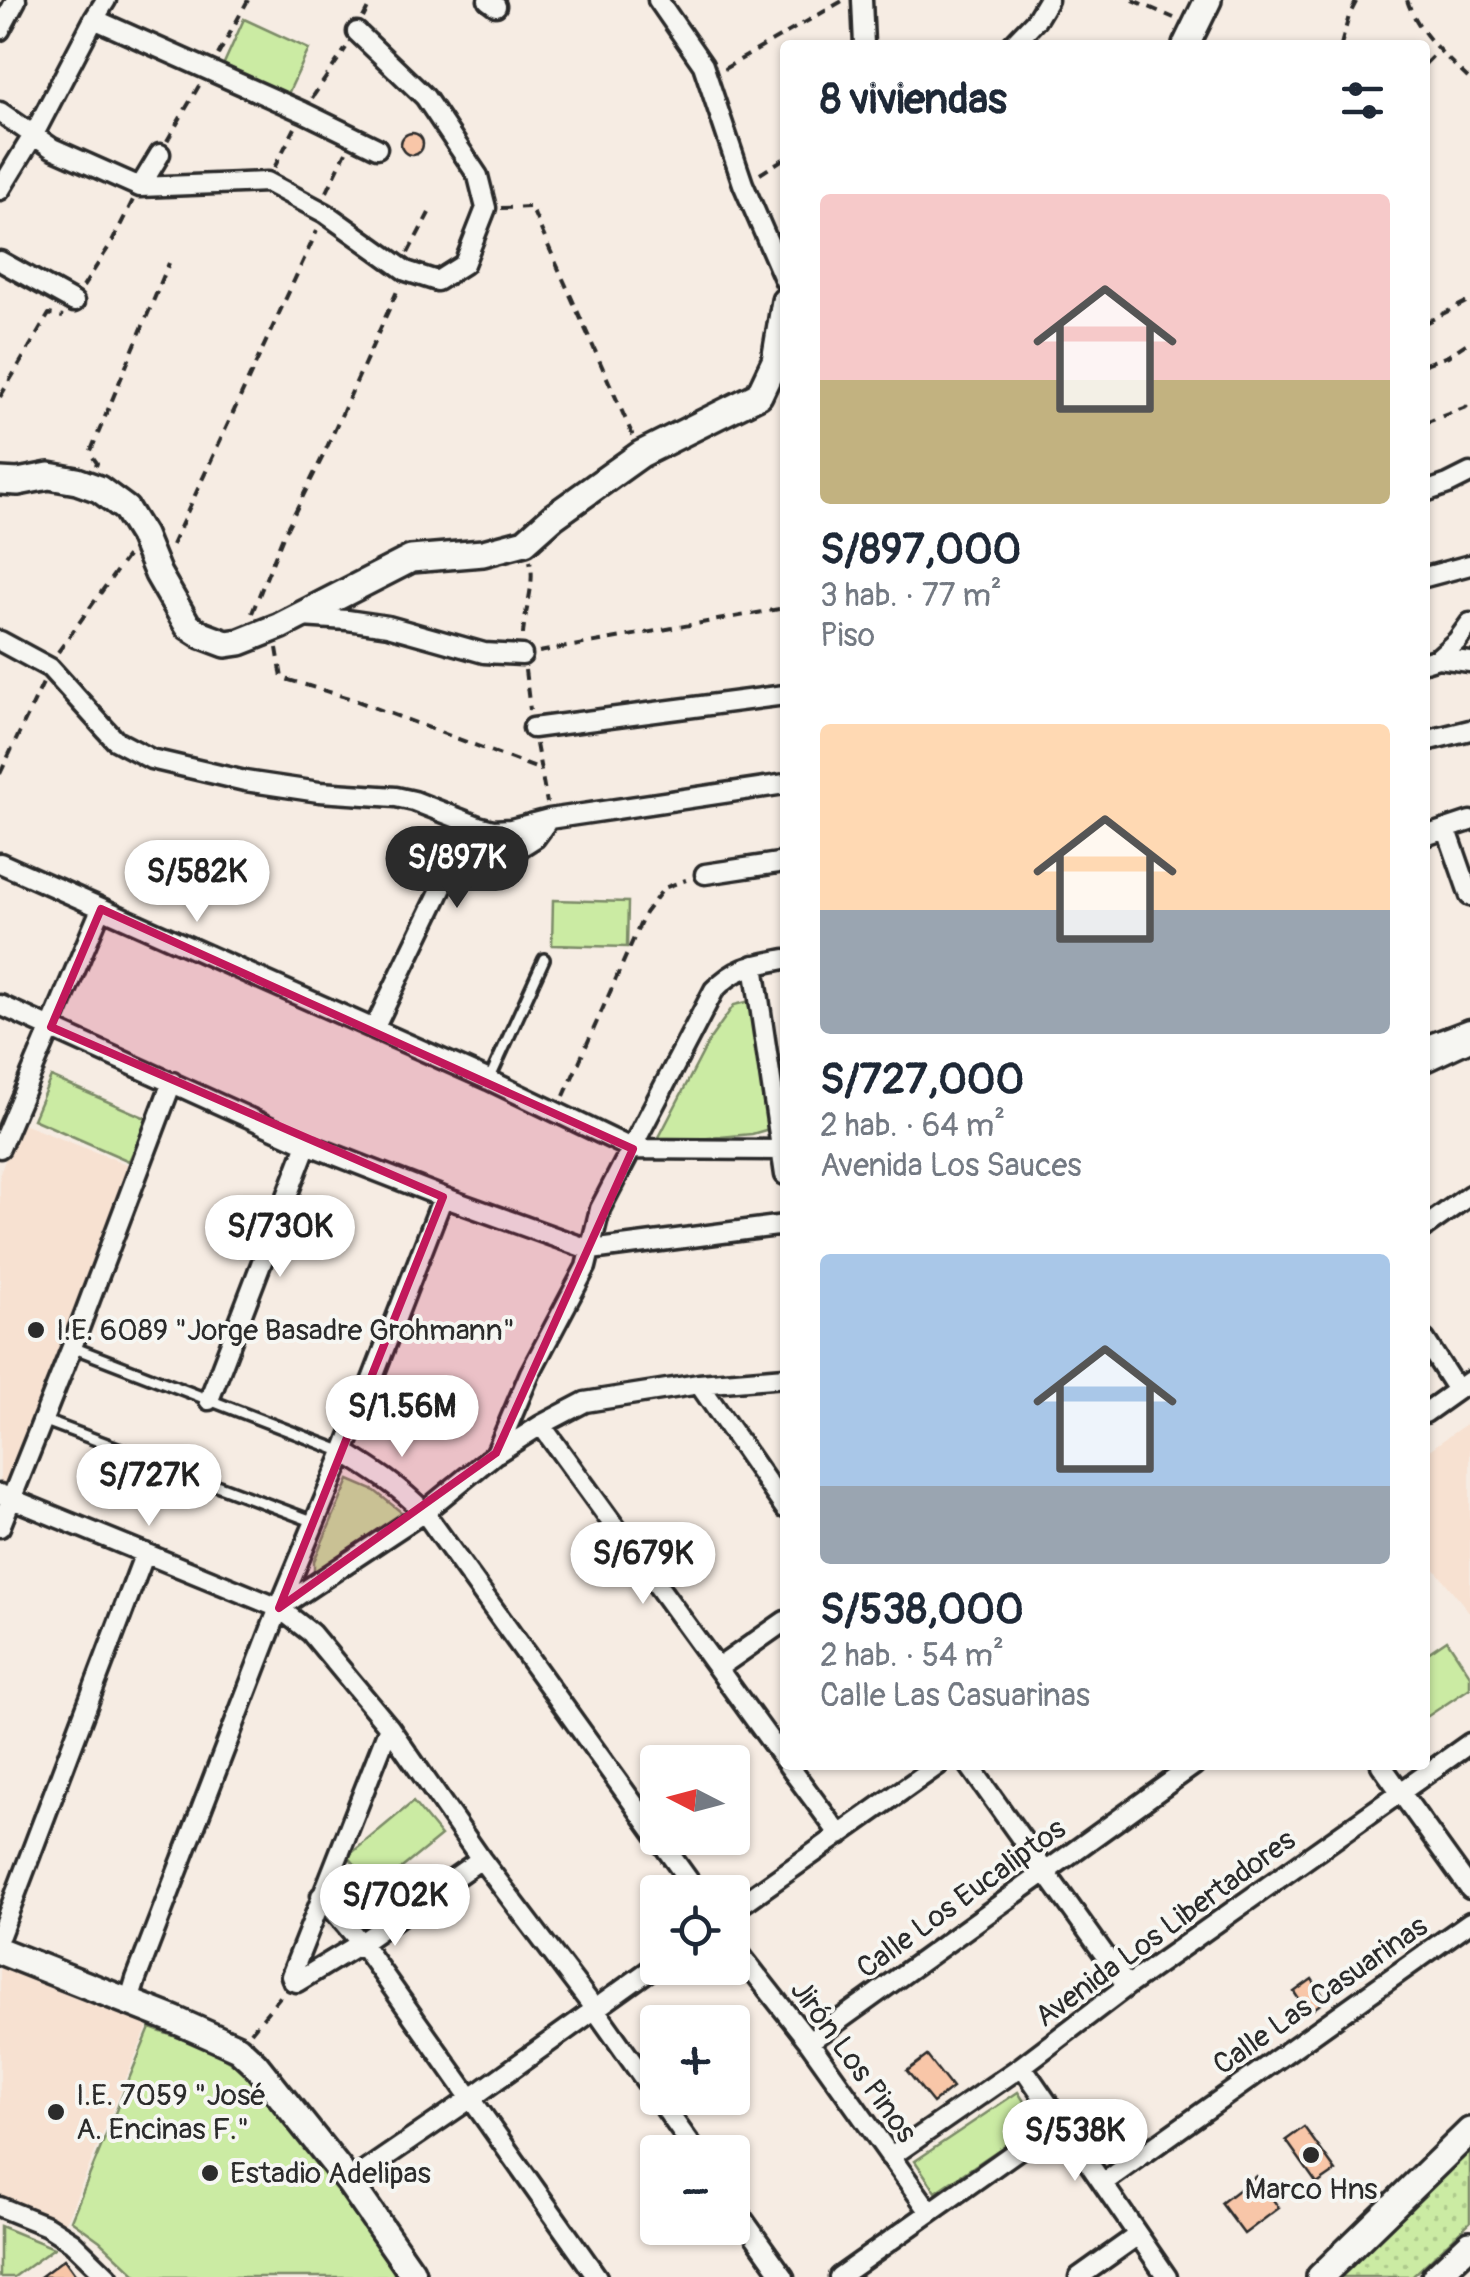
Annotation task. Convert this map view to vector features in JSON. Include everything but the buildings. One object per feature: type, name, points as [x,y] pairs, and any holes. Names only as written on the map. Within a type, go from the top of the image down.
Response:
[{"type":"street","points":[[0,30],[16,0]]},
{"type":"street","points":[[0,190],[106,0]]},
{"type":"street","points":[[658,0],[703,66],[744,184],[780,269]]},
{"type":"street","points":[[862,0],[864,40]]},
{"type":"street","points":[[1017,40],[1048,0]]},
{"type":"street","points":[[1190,36],[1208,0]]},
{"type":"street","points":[[94,18],[377,148]]},
{"type":"street","points":[[0,112],[52,148],[140,186],[267,182],[322,212],[403,269],[438,281],[464,264],[486,208],[478,176],[426,97],[357,32]]},
{"type":"street","points":[[140,186],[160,154]]},
{"type":"street","points":[[0,261],[74,302]]},
{"type":"street","points":[[0,481],[49,476],[99,488],[126,509],[188,626],[202,636],[226,644],[240,642],[289,622],[411,559],[483,553],[525,542],[641,454],[758,396],[774,361],[780,328]]},
{"type":"street","points":[[1430,490],[1470,473]]},
{"type":"street","points":[[1430,576],[1470,565]]},
{"type":"street","points":[[289,622],[347,620],[388,626],[484,653],[522,655]]},
{"type":"street","points":[[1432,660],[1457,641],[1470,623]]},
{"type":"street","points":[[0,641],[50,668],[115,740],[150,759],[245,781],[319,792],[396,797],[494,830],[780,785]]},
{"type":"street","points":[[1432,660],[1470,662]]},
{"type":"street","points":[[533,728],[780,697]]},
{"type":"street","points":[[1430,740],[1470,730]]},
{"type":"street","points":[[374,1029],[448,875],[462,865],[516,850],[535,838],[549,819]]},
{"type":"street","points":[[1430,835],[1470,821]]},
{"type":"street","points":[[1447,830],[1470,896]]},
{"type":"street","points":[[705,874],[780,863]]},
{"type":"street","points":[[0,864],[488,1080],[633,1149],[780,1150]]},
{"type":"street","points":[[0,1148],[101,908]]},
{"type":"street","points":[[496,1454],[530,1373],[586,1267],[600,1209],[714,990],[730,974],[754,964],[780,960]]},
{"type":"street","points":[[754,964],[780,1143]]},
{"type":"street","points":[[0,1005],[307,1144],[591,1250],[780,1226]]},
{"type":"street","points":[[1430,1044],[1470,1030]]},
{"type":"street","points":[[1430,1063],[1470,1041]]},
{"type":"street","points":[[1430,1064],[1470,1052]]},
{"type":"street","points":[[0,1527],[5,1496],[43,1420],[172,1082]]},
{"type":"street","points":[[209,1400],[307,1144]]},
{"type":"street","points":[[1430,1223],[1470,1195]]},
{"type":"street","points":[[129,2002],[279,1608],[443,1196]]},
{"type":"street","points":[[1430,1346],[1464,1385],[1430,1409]]},
{"type":"street","points":[[279,1608],[424,1512],[496,1454],[585,1402],[699,1384],[780,1377]]},
{"type":"street","points":[[699,1384],[780,1501]]},
{"type":"street","points":[[540,1426],[780,1755]]},
{"type":"street","points":[[344,1452],[384,1477],[424,1512],[685,1875]]},
{"type":"street","points":[[5,1496],[279,1608],[310,1633],[389,1727],[684,2135]]},
{"type":"street","points":[[0,1935],[145,1553]]},
{"type":"street","points":[[718,1668],[780,1625]]},
{"type":"street","points":[[389,1727],[292,1981],[297,1982],[362,1943],[481,1859]]},
{"type":"street","name":"Avenida Los Libertadores","points":[[890,2157],[1470,1743]]},
{"type":"street","points":[[791,1770],[840,1835]]},
{"type":"street","points":[[750,1898],[931,1770]]},
{"type":"street","points":[[973,1770],[1128,1986]]},
{"type":"street","name":"Calle Los Eucaliptos","points":[[809,2042],[1187,1770]]},
{"type":"street","points":[[1386,1770],[1470,1889]]},
{"type":"street","points":[[322,1896],[362,1943],[597,2277]]},
{"type":"street","name":"Calle Las Casuarinas","points":[[1103,2183],[1470,1922]]},
{"type":"street","points":[[0,1952],[238,2048],[349,2182],[412,2277]]},
{"type":"street","name":"Jirón Los Pinos","points":[[750,1967],[809,2042],[930,2212]]},
{"type":"street","points":[[349,2182],[640,1976]]},
{"type":"street","points":[[1022,2066],[1167,2277]]},
{"type":"street","points":[[839,2277],[1059,2121]]},
{"type":"street","points":[[1320,2277],[1470,2131]]},
{"type":"street","points":[[0,2207],[47,2226],[72,2242],[108,2277]]},
{"type":"street","points":[[750,2229],[784,2277]]},
{"type":"street","points":[[1079,2277],[1138,2234]]},
{"type":"street","points":[[1435,2277],[1470,2244]]},
{"type":"lane","points":[[488,1080],[544,959]]},
{"type":"lane","points":[[72,1347],[344,1452]]},
{"type":"lane","points":[[43,1420],[315,1522]]},
{"type":"path","points":[[267,182],[303,112],[357,32],[372,0]]},
{"type":"path","points":[[707,79],[844,0]]},
{"type":"path","points":[[1133,0],[1190,36]]},
{"type":"path","points":[[1343,40],[1357,0]]},
{"type":"path","points":[[1407,0],[1415,21],[1470,80]]},
{"type":"path","points":[[1430,59],[1439,50]]},
{"type":"path","points":[[158,574],[346,152]]},
{"type":"path","points":[[744,184],[780,161]]},
{"type":"path","points":[[0,397],[49,314],[67,318],[140,186]]},
{"type":"path","points":[[486,208],[530,207],[641,454]]},
{"type":"path","points":[[240,642],[283,536],[324,456],[429,213]]},
{"type":"path","points":[[89,485],[97,464],[90,453],[169,263]]},
{"type":"path","points":[[1430,321],[1470,300]]},
{"type":"path","points":[[1430,362],[1470,341]]},
{"type":"path","points":[[1430,420],[1470,403]]},
{"type":"path","points":[[0,774],[58,653],[142,535]]},
{"type":"path","points":[[525,542],[533,572],[524,616],[522,655],[549,819]]},
{"type":"path","points":[[522,655],[780,609]]},
{"type":"path","points":[[282,678],[349,698],[541,770]]},
{"type":"path","points":[[557,1113],[645,913],[664,888],[705,874]]},
{"type":"path","points":[[238,2048],[292,1981]]},
{"type":"highlighted area","points":[[101,909],[633,1149],[496,1453],[279,1608],[443,1197],[51,1027]]},
{"type":"shaded area","name":"I.E. 6089 \"Jorge Basadre Grohmann\"","points":[[20,1123],[137,1168],[9,1490],[0,1486],[0,1173]]},
{"type":"shaded area","points":[[1470,1421],[1470,1613],[1430,1563],[1430,1449]]},
{"type":"shaded area","name":"I.E. 7059 \"José A. Encinas F.\"","points":[[0,1965],[148,2026],[64,2226],[0,2198]]},
{"type":"green space","points":[[244,19],[309,49],[286,98],[222,68]]},
{"type":"green space","points":[[553,900],[628,902],[627,947],[552,945]]},
{"type":"green space","points":[[750,1001],[757,1004],[760,1017],[769,1129],[656,1143],[710,1039],[734,1005]]},
{"type":"green space","points":[[51,1077],[148,1119],[129,1161],[33,1119]]},
{"type":"green space","points":[[349,1480],[375,1491],[406,1516],[321,1574],[314,1573],[314,1561]]},
{"type":"green space","points":[[1447,1640],[1470,1675],[1470,1688],[1430,1715],[1430,1652]]},
{"type":"green space","points":[[413,1802],[441,1836],[376,1889],[348,1856]]},
{"type":"green space","name":"Estadio Adelipas","points":[[150,2028],[216,2053],[267,2093],[336,2179],[394,2266],[394,2277],[138,2277],[71,2220]]},
{"type":"green space","points":[[1018,2092],[1038,2123],[936,2192],[915,2161]]},
{"type":"green space","points":[[1470,2143],[1470,2222],[1412,2277],[1333,2277]]},
{"type":"green space","points":[[0,2226],[54,2248],[14,2277],[0,2277]]},
{"type":"place","name":"I.E. 6089 \"Jorge Basadre Grohmann\"","points":[[36,1330]]},
{"type":"place","name":"I.E. 7059 \"José A. Encinas F.\"","points":[[56,2112]]},
{"type":"place","name":"Marco Hns","points":[[1311,2155]]},
{"type":"place","name":"Estadio Adelipas","points":[[210,2173]]}]
